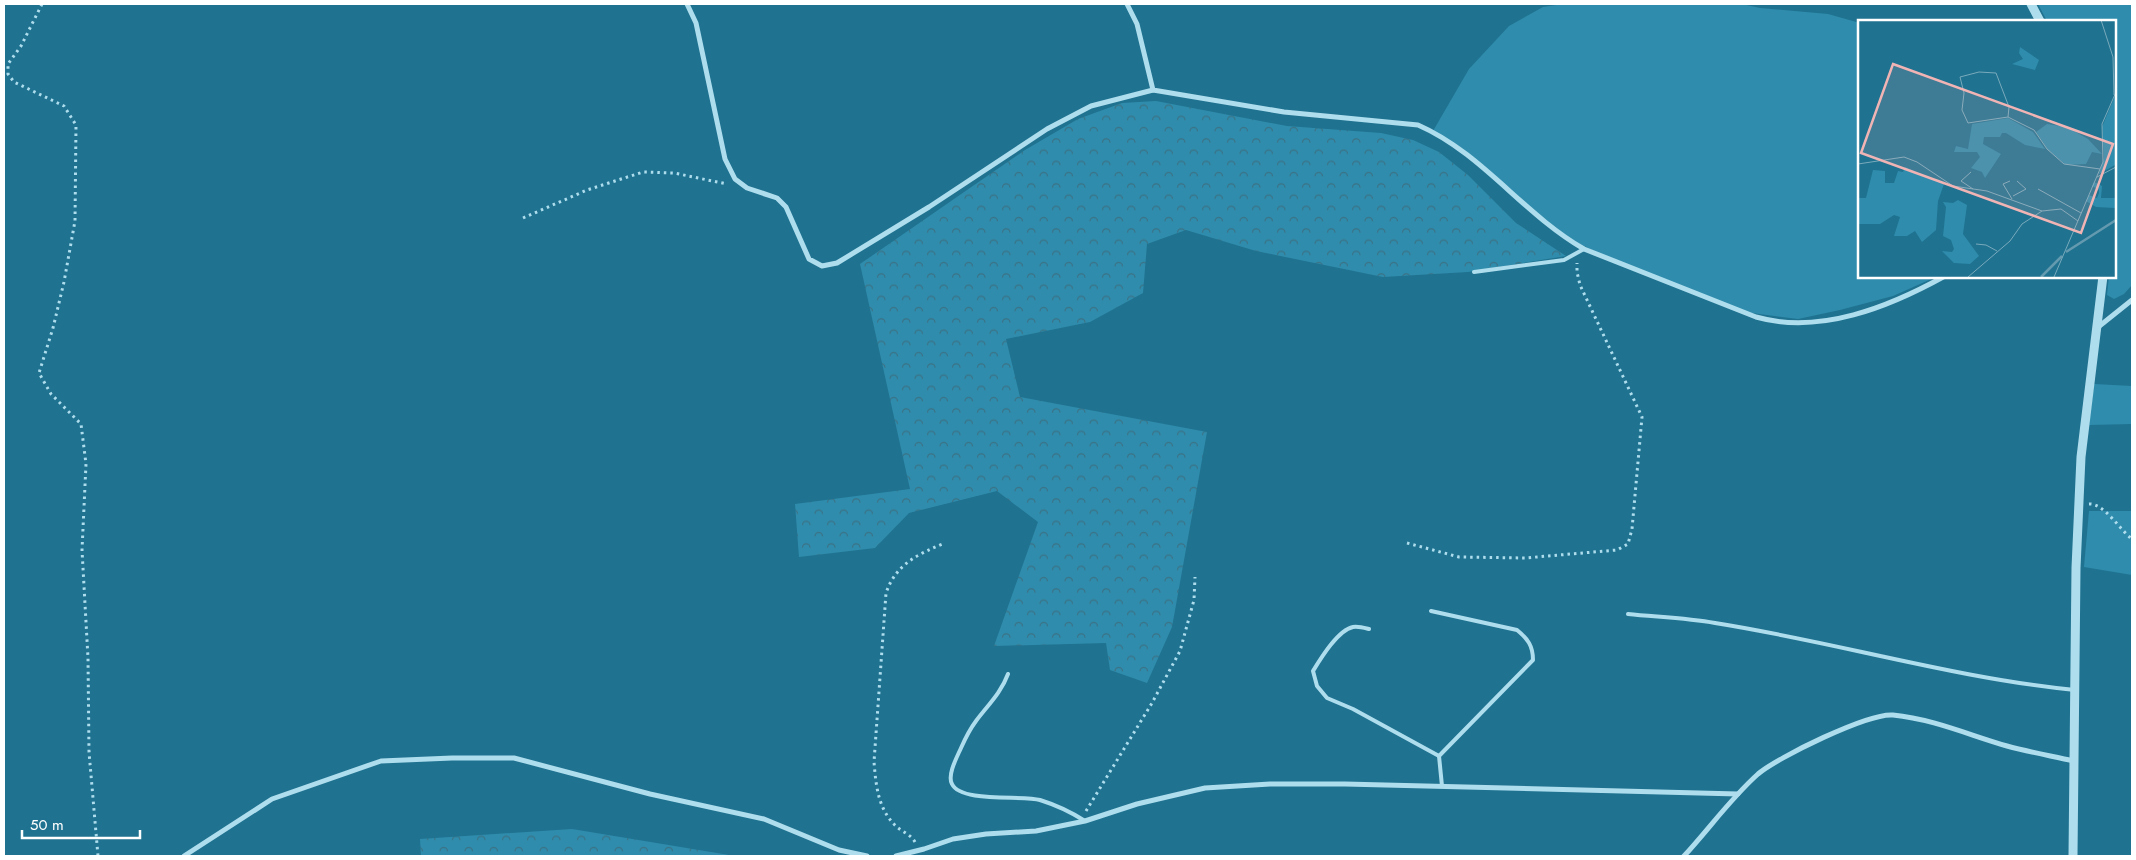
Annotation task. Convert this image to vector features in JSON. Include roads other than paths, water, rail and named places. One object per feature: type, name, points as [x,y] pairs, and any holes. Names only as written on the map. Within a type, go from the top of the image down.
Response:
[{"type":"street","points":[[687,4],[696,23],[725,159],[735,179],[747,188],[777,198],[786,207],[809,260],[822,266],[837,263],[929,207],[1047,129],[1091,106],[1153,90],[1284,112],[1418,125],[1436,132],[1460,148],[1534,214],[1564,237],[1584,249],[1756,317],[1777,323],[1840,319],[1887,304],[1941,278]]},
{"type":"street","points":[[1127,4],[1137,24],[1153,90]]},
{"type":"street","points":[[2031,4],[2039,20]]},
{"type":"street","points":[[2073,856],[2081,457],[2103,278]]},
{"type":"street","points":[[2097,328],[2132,300]]},
{"type":"street","points":[[1684,856],[1738,794],[1759,773],[1792,754],[1865,719],[1891,715],[1953,728],[2008,746],[2074,761]]},
{"type":"street","points":[[184,856],[272,799],[381,761],[514,758],[650,794],[764,819],[839,850],[867,856]]},
{"type":"street","points":[[896,856],[953,839],[1036,830],[1085,821],[1137,804],[1205,788],[1270,784],[1442,786],[1738,794]]},
{"type":"lane","points":[[1474,272],[1564,260],[1584,249]]},
{"type":"lane","points":[[1431,611],[1518,630],[1533,648],[1533,660],[1439,756]]},
{"type":"lane","points":[[1628,614],[1715,623],[1910,662],[2050,688],[2075,690]]},
{"type":"lane","points":[[1369,629],[1354,627],[1345,631],[1334,643],[1313,671],[1317,686],[1327,698],[1353,709],[1439,756]]},
{"type":"lane","points":[[1008,674],[1003,688],[974,723],[961,748],[951,774],[950,782],[955,789],[968,794],[1038,800],[1069,810],[1085,821]]},
{"type":"lane","points":[[1439,756],[1442,786]]}]
